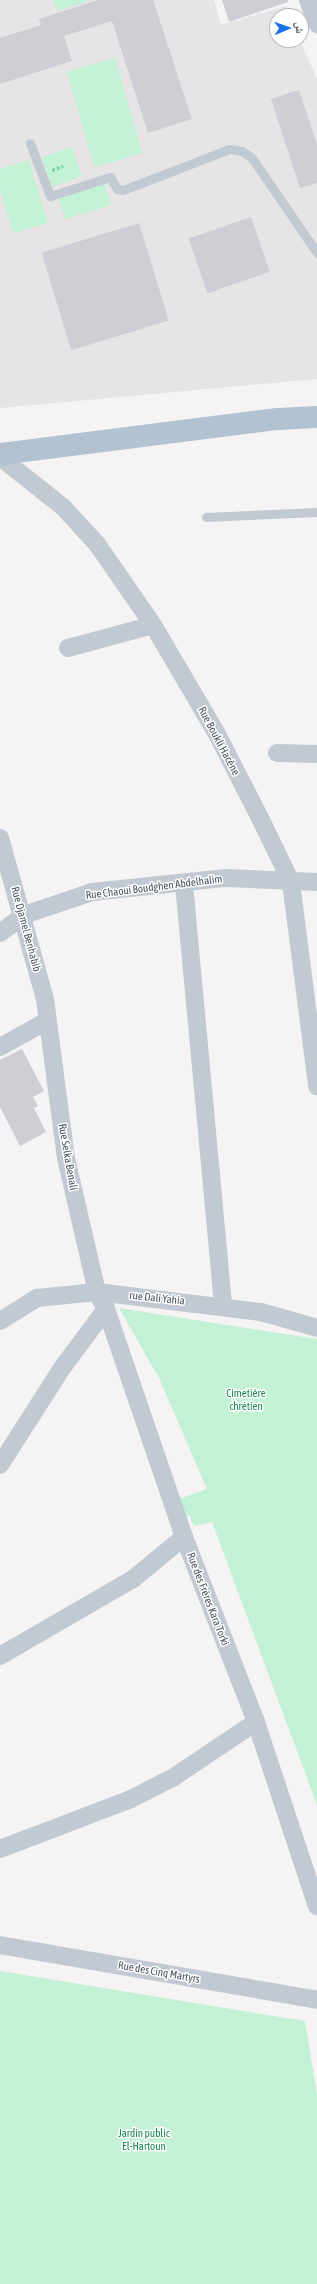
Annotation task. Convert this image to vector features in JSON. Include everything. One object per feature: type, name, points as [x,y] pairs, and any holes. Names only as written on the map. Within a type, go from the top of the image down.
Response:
[{"type":"main road","points":[[0,455],[278,419],[317,417]]},
{"type":"street","points":[[308,0],[317,24]]},
{"type":"street","name":"Rue Boukli Hacène","points":[[0,455],[63,507],[97,544],[153,625],[217,734],[291,882],[317,1086]]},
{"type":"street","points":[[68,648],[153,625]]},
{"type":"street","points":[[277,753],[317,754]]},
{"type":"street","name":"Rue Djamel Benhabib","points":[[0,838],[24,915],[45,1000],[46,1021]]},
{"type":"street","name":"Rue Chaoui Boudghen Abdelhalim","points":[[0,933],[24,915],[92,892],[184,884],[226,878],[317,882]]},
{"type":"street","points":[[184,884],[223,1306]]},
{"type":"street","points":[[0,1046],[46,1021]]},
{"type":"street","name":"Rue Selka Benali","points":[[46,1021],[66,1158],[97,1292]]},
{"type":"street","name":"rue Dali Yahia","points":[[0,1320],[37,1298],[97,1292],[223,1306],[261,1312],[317,1328]]},
{"type":"street","name":"Rue des Fréres Kara Torki","points":[[97,1292],[106,1309],[184,1537],[256,1722],[317,1906]]},
{"type":"street","points":[[0,1465],[62,1368],[106,1309]]},
{"type":"street","points":[[0,1656],[133,1579],[184,1537]]},
{"type":"street","points":[[0,1849],[132,1799],[174,1777],[256,1722]]},
{"type":"street","name":"Rue des Cinq Martyrs","points":[[0,1945],[317,2000]]},
{"type":"lane","points":[[30,143],[50,196],[110,177],[117,189],[123,190],[229,149],[242,150],[252,158],[317,253]]},
{"type":"lane","points":[[206,517],[317,512]]},
{"type":"shaded area","points":[[0,0],[214,0],[221,25],[269,11],[269,48],[303,48],[317,79],[317,379],[0,408]]},
{"type":"green space","points":[[53,0],[91,0],[57,11]]},
{"type":"green space","points":[[115,58],[142,153],[94,167],[67,72]]},
{"type":"green space","points":[[72,147],[82,176],[52,187],[42,157]]},
{"type":"green space","points":[[29,160],[48,223],[13,233],[0,189],[0,169]]},
{"type":"green space","points":[[104,182],[111,205],[65,219],[58,196]]},
{"type":"green space","name":"Cimetière chrétien","points":[[119,1308],[317,1339],[317,1805],[212,1522],[194,1526],[189,1515],[182,1518],[176,1500],[207,1489],[159,1378]]},
{"type":"green space","name":"Jardin public El-Hartoun","points":[[0,1971],[305,2021],[317,2095],[317,2284],[0,2284]]},
{"type":"building","points":[[98,0],[153,0],[192,119],[148,133],[112,21],[64,36],[72,61],[0,84],[0,38],[41,25],[39,19]]},
{"type":"building","points":[[222,0],[288,0],[288,2],[229,22]]},
{"type":"building","points":[[299,90],[317,145],[317,183],[300,188],[271,99]]},
{"type":"building","points":[[251,217],[270,272],[207,293],[189,238]]},
{"type":"building","points":[[139,223],[169,321],[71,350],[41,253]]},
{"type":"building","points":[[22,1049],[44,1091],[33,1097],[38,1106],[34,1108],[46,1132],[20,1146],[0,1107],[0,1060]]}]
